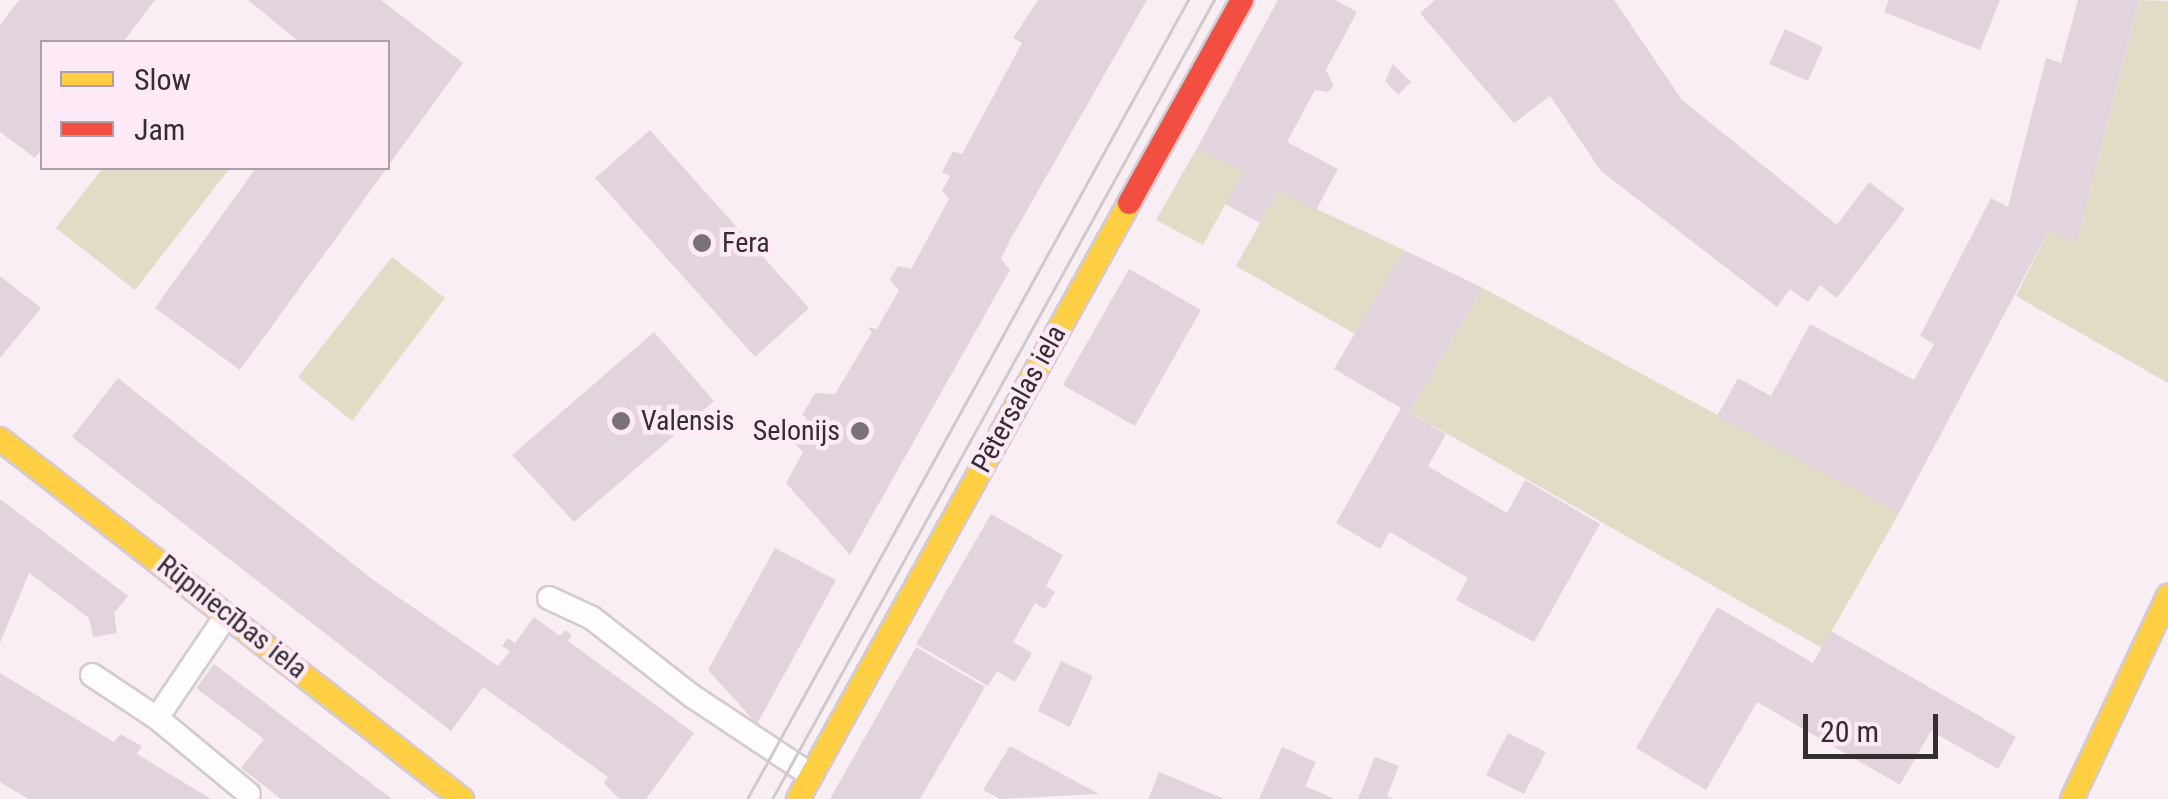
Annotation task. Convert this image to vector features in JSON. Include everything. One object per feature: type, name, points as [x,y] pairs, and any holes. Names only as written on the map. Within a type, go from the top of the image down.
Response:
[{"type":"street","name":"Pētersalas iela","points":[[798,799],[1242,0]]},
{"type":"street","name":"Rūpniecības iela","points":[[0,439],[462,799]]},
{"type":"street","points":[[2072,799],[2168,596]]},
{"type":"lane","points":[[549,598],[592,618],[811,775]]},
{"type":"lane","points":[[157,718],[228,613]]},
{"type":"lane","points":[[92,676],[157,718],[249,794]]},
{"type":"shaded area","points":[[2139,0],[2168,1],[2168,383],[2016,296],[2049,230],[2076,242]]},
{"type":"shaded area","points":[[1197,148],[1243,172],[1203,245],[1156,220]]},
{"type":"shaded area","points":[[101,170],[228,170],[135,290],[56,228]]},
{"type":"shaded area","points":[[1278,191],[1404,250],[1355,334],[1236,266]]},
{"type":"shaded area","points":[[392,257],[445,298],[352,421],[298,377]]},
{"type":"shaded area","points":[[1483,288],[1899,513],[1822,648],[1409,412]]},
{"type":"building","points":[[19,0],[155,0],[125,40],[40,40],[40,152],[35,158],[0,132],[0,25]]},
{"type":"building","points":[[248,0],[381,0],[463,63],[390,163],[390,40],[297,40]]},
{"type":"building","points":[[1038,0],[1147,0],[1010,240],[1001,259],[1010,270],[850,555],[786,483],[803,452],[794,443],[807,418],[802,415],[815,393],[835,394],[872,332],[867,327],[877,329],[899,290],[890,280],[898,266],[911,269],[949,199],[942,191],[950,176],[942,172],[953,151],[962,154],[1022,43],[1013,38]]},
{"type":"building","points":[[1278,0],[1335,0],[1357,12],[1326,70],[1334,86],[1328,92],[1315,90],[1287,142],[1338,169],[1316,210],[1278,191],[1260,223],[1225,204],[1243,172],[1197,148]]},
{"type":"building","points":[[1435,0],[1614,0],[1682,100],[1837,225],[1869,182],[1905,209],[1837,298],[1820,285],[1808,302],[1790,289],[1777,307],[1601,171],[1550,96],[1514,123],[1420,13]]},
{"type":"building","points":[[1889,0],[2000,0],[1980,50],[1884,12]]},
{"type":"building","points":[[2078,0],[2139,0],[2076,243],[2049,230],[1899,513],[1717,416],[1738,378],[1771,396],[1810,324],[1914,380],[1934,344],[1920,336],[1991,198],[2008,207],[2046,58],[2061,63]]},
{"type":"building","points":[[1785,29],[1823,47],[1808,81],[1769,64]]},
{"type":"building","points":[[1393,64],[1411,82],[1398,95],[1385,81]]},
{"type":"building","name":"Fera","points":[[650,130],[809,308],[755,357],[595,178]]},
{"type":"building","points":[[255,170],[386,170],[240,370],[155,308]]},
{"type":"building","points":[[1404,250],[1483,288],[1409,412],[1446,434],[1428,466],[1507,513],[1525,480],[1600,524],[1534,642],[1456,600],[1468,578],[1390,532],[1380,549],[1336,523],[1401,408],[1334,369]]},
{"type":"building","points":[[1129,269],[1201,310],[1135,426],[1063,385]]},
{"type":"building","points":[[0,276],[41,308],[0,358]]},
{"type":"building","name":"Valensis","points":[[654,332],[714,401],[574,522],[512,455]]},
{"type":"building","points":[[118,378],[372,579],[498,666],[510,651],[502,646],[508,638],[515,643],[534,617],[560,636],[565,630],[572,635],[568,641],[694,733],[646,799],[619,799],[604,783],[608,777],[483,687],[451,731],[72,437]]},
{"type":"building","points":[[0,499],[128,596],[114,613],[117,633],[93,637],[89,618],[29,573],[0,643]]},
{"type":"building","points":[[991,514],[1063,555],[1046,586],[1055,592],[1045,609],[1035,603],[1013,642],[1032,653],[1015,682],[997,671],[988,686],[916,644]]},
{"type":"building","points":[[775,548],[836,580],[757,724],[708,670]]},
{"type":"building","points":[[1717,607],[1813,663],[1831,631],[2016,737],[1998,769],[1931,731],[1900,785],[1757,702],[1706,790],[1636,748]]},
{"type":"building","points":[[916,647],[985,687],[920,799],[830,799]]},
{"type":"building","points":[[1061,661],[1093,676],[1070,727],[1038,711]]},
{"type":"building","points":[[214,664],[392,799],[281,799],[241,768],[264,739],[196,688]]},
{"type":"building","points":[[0,673],[114,742],[120,734],[142,746],[137,754],[211,799],[28,799],[0,782]]},
{"type":"building","points":[[1508,733],[1546,752],[1524,794],[1486,775]]},
{"type":"building","points":[[1010,746],[1099,794],[1000,799],[983,790]]},
{"type":"building","points":[[1282,747],[1316,762],[1305,786],[1335,799],[1259,799]]},
{"type":"building","points":[[1375,757],[1399,766],[1387,796],[1394,799],[1358,799]]},
{"type":"building","points":[[1159,772],[1225,799],[1148,799]]},
{"type":"tram line","points":[[747,799],[1188,0]]},
{"type":"tram line","points":[[772,799],[1214,0]]},
{"type":"traffic: slow","points":[[798,799],[1129,203]]},
{"type":"traffic: slow","points":[[0,439],[462,799]]},
{"type":"traffic: slow","points":[[2072,799],[2168,596]]},
{"type":"traffic: jam","points":[[1129,203],[1242,0]]},
{"type":"place","name":"Fera","points":[[702,243]]},
{"type":"place","name":"Valensis","points":[[621,421]]},
{"type":"place","name":"Selonijs","points":[[860,431]]}]
